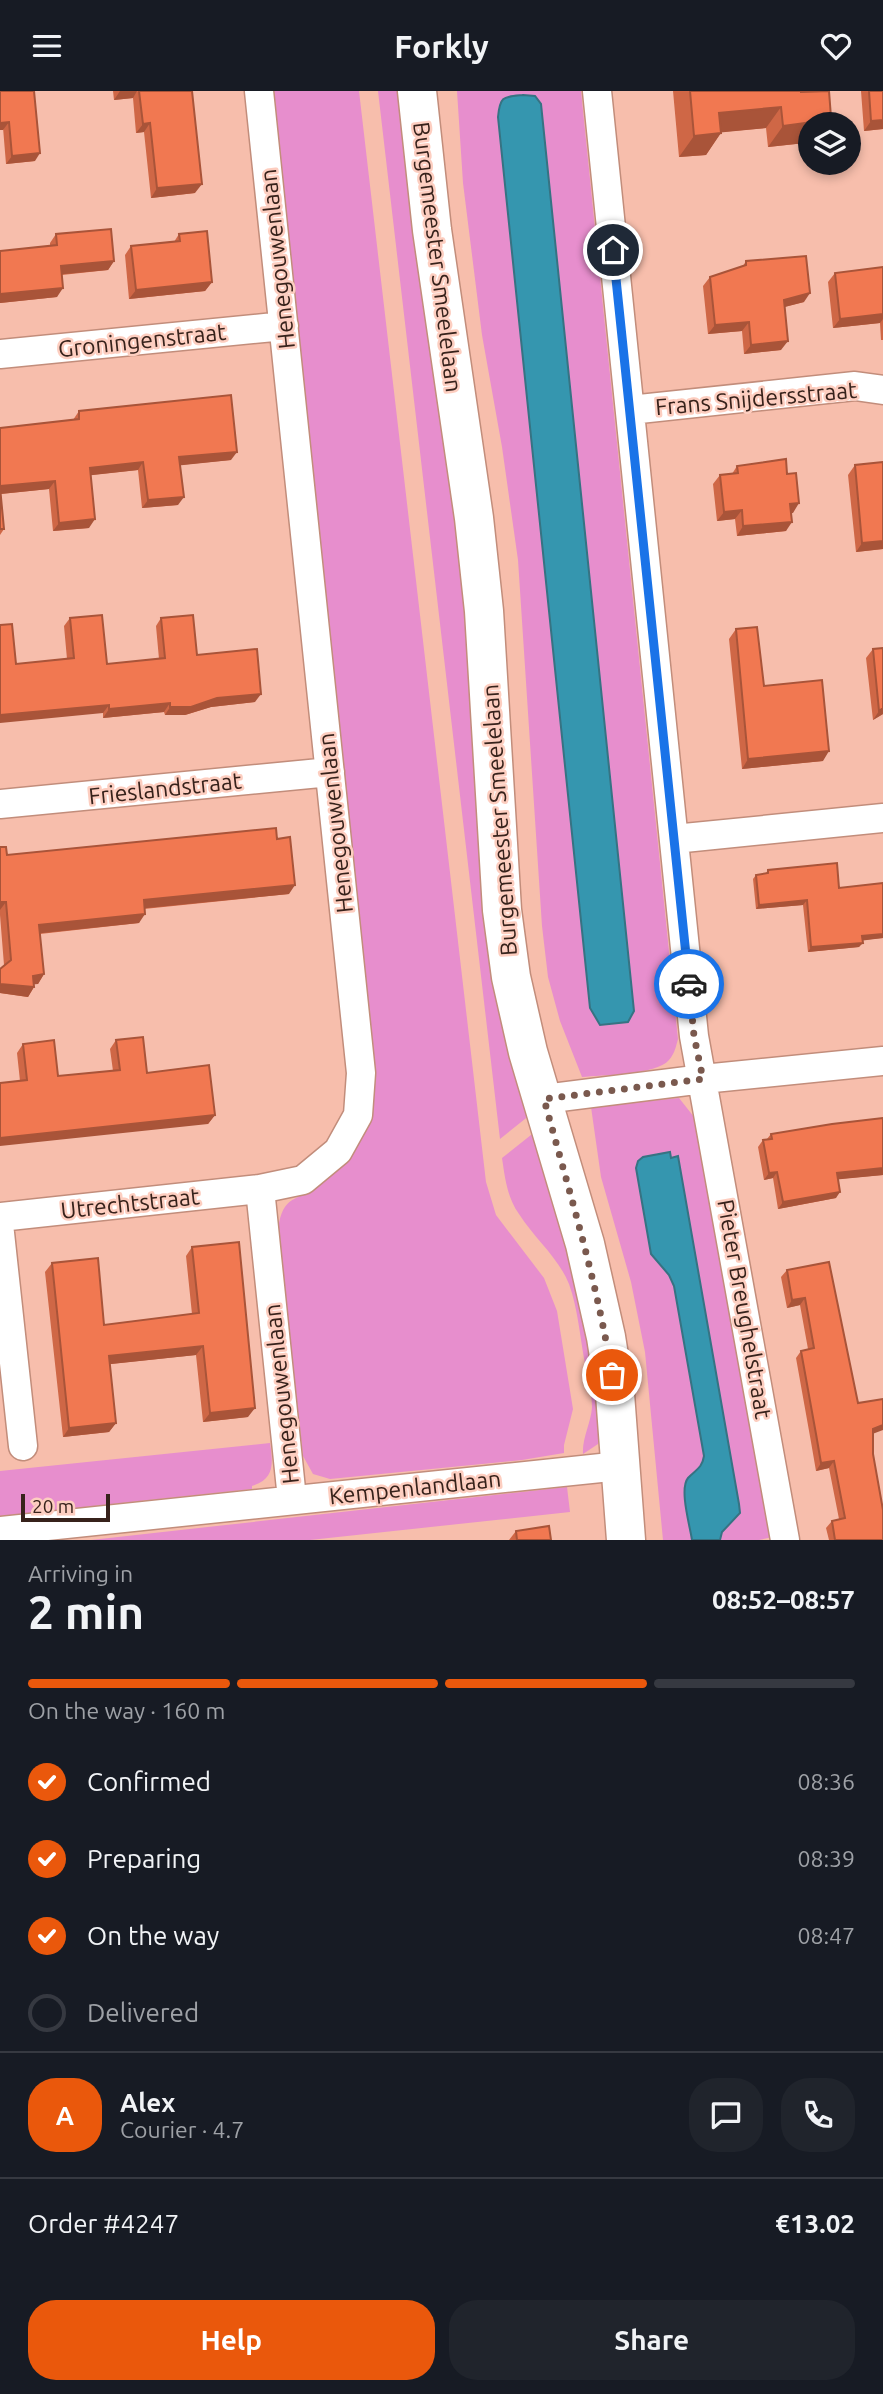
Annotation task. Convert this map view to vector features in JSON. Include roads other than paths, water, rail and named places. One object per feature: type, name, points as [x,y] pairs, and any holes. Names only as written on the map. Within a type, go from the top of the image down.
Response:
[{"type":"street","name":"Henegouwenlaan","points":[[259,91],[361,1073],[358,1115],[338,1151],[303,1180],[260,1189],[292,1499]]},
{"type":"street","name":"Burgemeester Smeelelaan","points":[[417,91],[432,230],[474,518],[484,611],[502,910],[514,989],[528,1052],[585,1244],[601,1313],[615,1394],[626,1540]]},
{"type":"street","name":"Pieter Breughelstraat","points":[[597,91],[694,1036],[785,1540]]},
{"type":"street","name":"Groningenstraat","points":[[0,354],[284,326]]},
{"type":"street","name":"Frans Snijdersstraat","points":[[629,409],[855,387],[883,390]]},
{"type":"street","name":"Frieslandstraat","points":[[0,804],[330,772]]},
{"type":"street","points":[[674,839],[883,818]]},
{"type":"street","points":[[544,1099],[703,1079],[883,1061]]},
{"type":"street","name":"Utrechtstraat","points":[[0,1217],[260,1189]]},
{"type":"street","points":[[0,1233],[23,1446]]},
{"type":"street","name":"Kempenlandlaan","points":[[0,1531],[50,1533],[292,1499],[621,1466]]},
{"type":"water","points":[[523,95],[535,96],[541,104],[634,1011],[628,1022],[600,1025],[590,1008],[498,117],[504,99]]},
{"type":"water","points":[[670,1152],[671,1158],[678,1156],[739,1504],[740,1513],[722,1532],[720,1540],[692,1540],[685,1499],[686,1483],[700,1467],[704,1456],[674,1286],[669,1275],[651,1254],[636,1168],[643,1157]]}]
